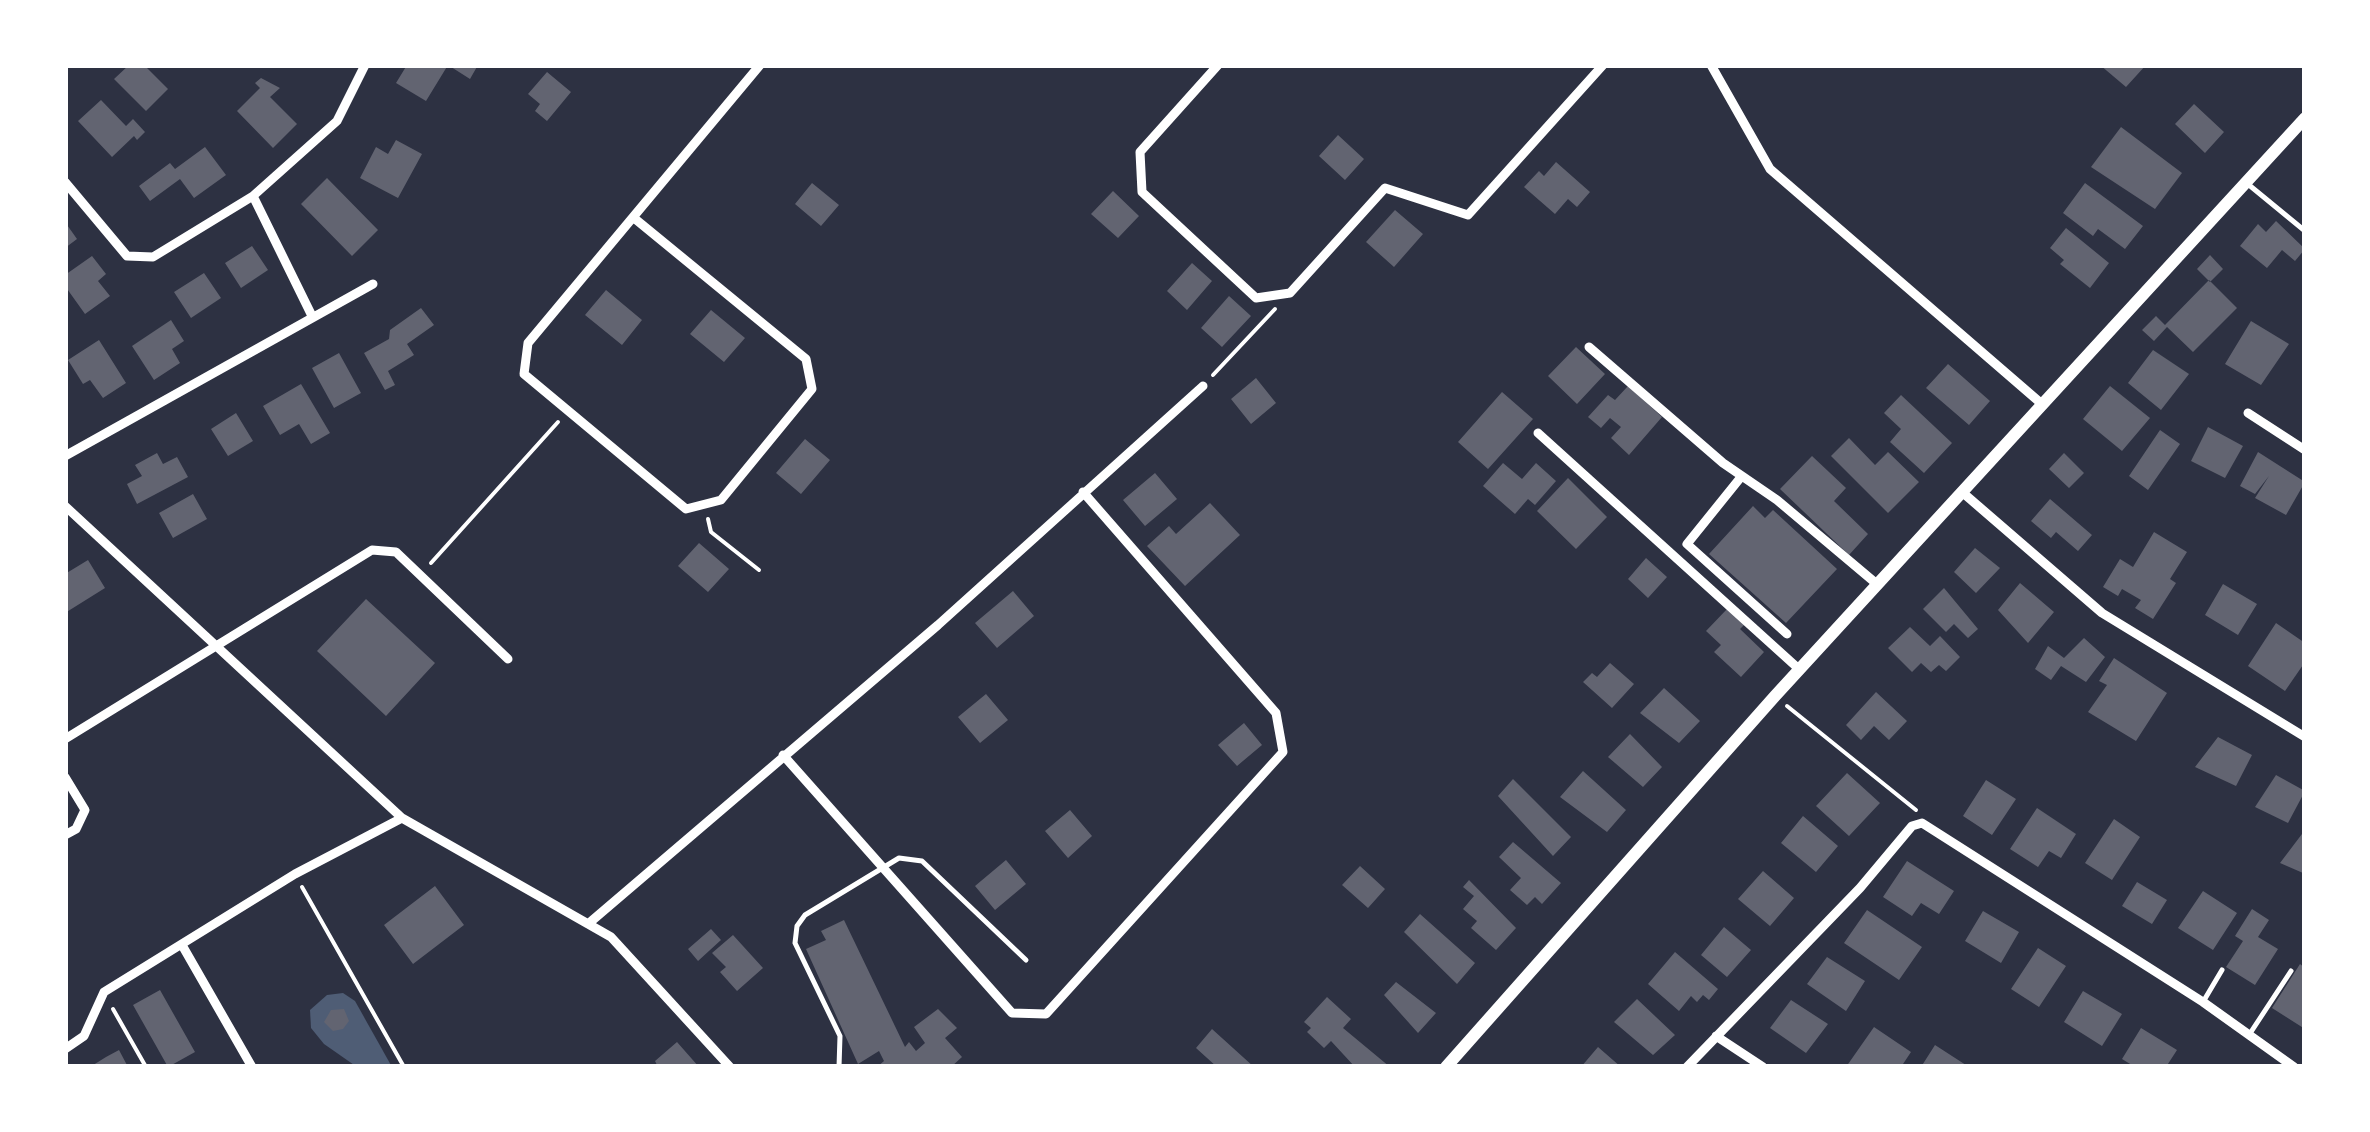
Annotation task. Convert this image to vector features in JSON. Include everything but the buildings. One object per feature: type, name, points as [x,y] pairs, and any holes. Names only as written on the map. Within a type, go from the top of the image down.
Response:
[{"type":"main road","points":[[1446,1067],[1774,696],[2305,118]]},
{"type":"street","points":[[65,182],[127,256],[153,257],[252,196],[337,120],[365,65]]},
{"type":"street","points":[[634,218],[806,359],[812,389],[721,500],[686,509],[524,374],[528,343],[760,65]]},
{"type":"street","points":[[1218,65],[1140,152],[1142,192],[1256,298],[1290,293],[1385,188],[1468,215],[1603,65]]},
{"type":"street","points":[[1711,65],[1770,169],[2043,404]]},
{"type":"street","points":[[252,196],[312,316]]},
{"type":"street","points":[[65,456],[373,284]]},
{"type":"street","points":[[1589,347],[1741,477],[1777,500],[1878,585]]},
{"type":"street","points":[[588,924],[938,625],[1203,386]]},
{"type":"street","points":[[2248,413],[2305,450]]},
{"type":"street","points":[[1538,433],[1800,670]]},
{"type":"street","points":[[1741,477],[1687,544],[1787,634]]},
{"type":"street","points":[[783,755],[1012,1013],[1046,1014],[1283,752],[1276,713],[1083,492]]},
{"type":"street","points":[[1962,492],[2102,613],[2301,734],[2305,719]]},
{"type":"street","points":[[65,506],[402,818],[611,937],[730,1067]]},
{"type":"street","points":[[65,739],[372,550],[396,552],[508,659]]},
{"type":"street","points":[[65,777],[85,810],[76,829],[65,835]]},
{"type":"street","points":[[65,1049],[84,1036],[104,992],[295,874],[402,818]]},
{"type":"street","points":[[1687,1067],[1860,888],[1912,826],[1922,823],[2203,1002],[2247,1038],[2294,1067]]},
{"type":"street","points":[[182,945],[252,1067]]},
{"type":"street","points":[[1716,1036],[1764,1067]]},
{"type":"lane","points":[[2247,183],[2305,231]]},
{"type":"lane","points":[[839,1067],[840,1036],[795,943],[797,926],[805,915],[899,858],[922,861],[1026,960]]},
{"type":"lane","points":[[2203,1002],[2222,970]]},
{"type":"lane","points":[[2247,1038],[2291,970]]},
{"type":"path","points":[[1203,386],[1290,293]]},
{"type":"path","points":[[420,575],[568,410]]},
{"type":"path","points":[[704,504],[711,532],[760,570]]},
{"type":"path","points":[[1774,696],[1912,804],[1922,823]]},
{"type":"path","points":[[295,874],[404,1067]]},
{"type":"path","points":[[104,992],[146,1067]]},
{"type":"water","points":[[343,993],[355,1001],[392,1067],[357,1067],[324,1044],[311,1028],[310,1010],[327,995]]}]
